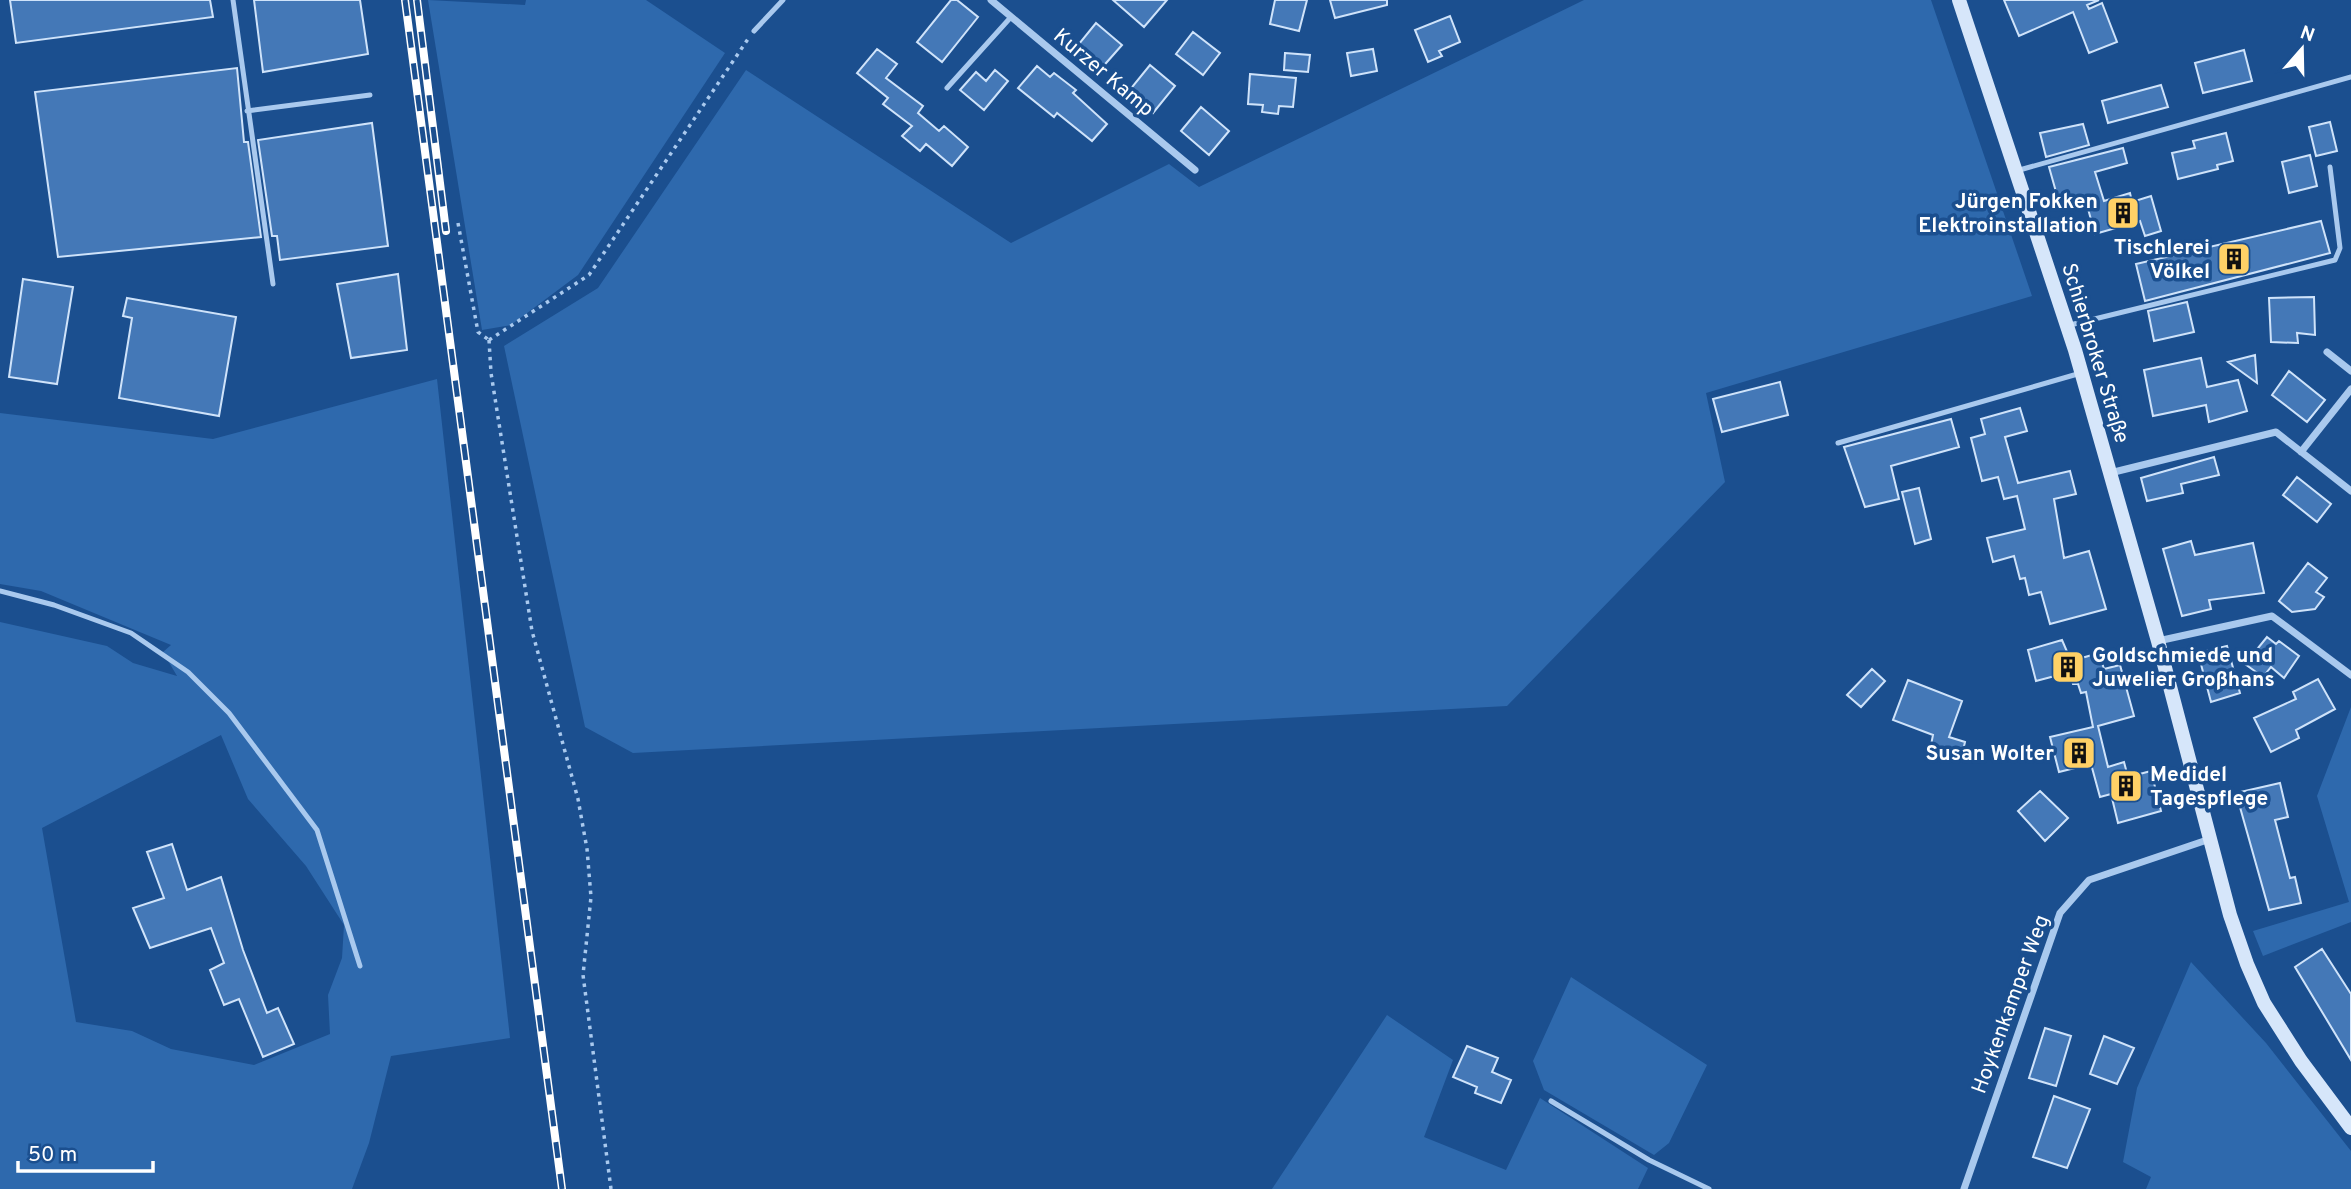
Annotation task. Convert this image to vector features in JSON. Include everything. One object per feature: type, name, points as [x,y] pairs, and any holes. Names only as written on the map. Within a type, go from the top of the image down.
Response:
[{"type":"main road","name":"Schierbroker Straße","points":[[1959,0],[2067,326],[2158,640],[2230,915],[2247,964],[2264,1003],[2301,1061],[2351,1128]]},
{"type":"street","name":"Kurzer Kamp","points":[[991,0],[1195,170]]},
{"type":"street","points":[[2327,352],[2351,371]]},
{"type":"street","points":[[2301,452],[2351,389]]},
{"type":"street","points":[[2110,474],[2276,432],[2351,491]]},
{"type":"street","points":[[2158,640],[2272,616],[2351,675]]},
{"type":"street","name":"Hoykenkamper Weg","points":[[1964,1189],[2060,913],[2089,880],[2210,839]]},
{"type":"lane","points":[[233,0],[273,284]]},
{"type":"lane","points":[[754,31],[783,0]]},
{"type":"lane","points":[[947,88],[1011,17]]},
{"type":"lane","points":[[2016,171],[2351,77]]},
{"type":"lane","points":[[247,111],[370,95]]},
{"type":"lane","points":[[2067,326],[2335,260],[2340,248],[2330,167]]},
{"type":"lane","points":[[1838,443],[2081,373]]},
{"type":"lane","points":[[0,592],[54,605],[131,633],[188,672],[229,713],[317,830],[360,966]]},
{"type":"lane","points":[[1551,1101],[1649,1160],[1709,1189]]},
{"type":"path","points":[[489,340],[589,275],[754,31]]},
{"type":"path","points":[[458,223],[478,332],[489,340]]},
{"type":"path","points":[[489,340],[491,373],[532,631],[578,799],[587,849],[590,897],[583,975],[611,1189]]},
{"type":"shaded area","points":[[428,0],[525,5],[526,0],[646,0],[725,53],[578,275],[511,325],[482,330]]},
{"type":"shaded area","points":[[1584,0],[1931,0],[2032,296],[1706,393],[1725,482],[1507,706],[633,753],[585,727],[504,346],[598,288],[746,70],[1011,243],[1169,164],[1199,187]]},
{"type":"shaded area","points":[[437,379],[510,1038],[391,1056],[369,1143],[352,1189],[0,1189],[0,622],[107,646],[133,663],[177,676],[163,652],[171,645],[41,591],[0,584],[0,413],[213,439]],"holes":[[[221,735],[248,799],[306,866],[344,925],[342,958],[328,995],[330,1034],[254,1065],[171,1049],[132,1031],[76,1022],[42,828]]]},
{"type":"shaded area","points":[[2351,707],[2351,922],[2263,956],[2253,931],[2349,902],[2317,796]]},
{"type":"shaded area","points":[[2191,962],[2266,1043],[2351,1151],[2351,1189],[2146,1189],[2151,1177],[2123,1162],[2137,1088]]},
{"type":"shaded area","points":[[1571,977],[1707,1065],[1669,1143],[1654,1155],[1544,1090],[1533,1061]]},
{"type":"shaded area","points":[[1387,1015],[1453,1060],[1424,1137],[1506,1170],[1540,1098],[1648,1168],[1638,1189],[1272,1189]]},
{"type":"building","points":[[10,0],[210,0],[213,17],[16,43]]},
{"type":"building","points":[[254,0],[360,0],[368,54],[263,72]]},
{"type":"building","points":[[951,0],[957,0],[978,17],[942,62],[917,42]]},
{"type":"building","points":[[1113,0],[1167,0],[1144,27]]},
{"type":"building","points":[[1275,0],[1307,0],[1299,31],[1270,24]]},
{"type":"building","points":[[1330,0],[1387,0],[1387,5],[1335,18]]},
{"type":"building","points":[[2004,0],[2099,0],[2087,5],[2089,9],[2102,3],[2117,42],[2089,53],[2073,12],[2019,36]]},
{"type":"building","points":[[1450,16],[1460,42],[1439,51],[1442,56],[1428,62],[1415,30]]},
{"type":"building","points":[[1096,23],[1122,45],[1099,71],[1074,50]]},
{"type":"building","points":[[1193,32],[1220,53],[1203,75],[1176,54]]},
{"type":"building","points":[[877,49],[897,64],[886,78],[923,106],[918,113],[939,131],[944,126],[968,147],[952,166],[926,144],[920,151],[902,136],[912,126],[883,104],[888,98],[857,73]]},
{"type":"building","points":[[1373,49],[1377,71],[1351,76],[1347,53]]},
{"type":"building","points":[[2244,50],[2252,81],[2203,93],[2195,63]]},
{"type":"building","points":[[1285,53],[1310,55],[1308,72],[1284,70]]},
{"type":"building","points":[[1150,65],[1175,86],[1153,113],[1128,92]]},
{"type":"building","points":[[1037,66],[1050,77],[1054,73],[1076,90],[1073,93],[1107,124],[1092,141],[1057,113],[1054,117],[1018,88]]},
{"type":"building","points":[[237,68],[244,142],[248,142],[261,237],[58,257],[35,92]]},
{"type":"building","points":[[995,70],[1008,81],[984,110],[960,90],[976,72],[986,81]]},
{"type":"building","points":[[1250,74],[1296,78],[1293,107],[1279,106],[1278,114],[1262,112],[1263,105],[1248,104]]},
{"type":"building","points":[[2161,85],[2168,107],[2108,123],[2102,101]]},
{"type":"building","points":[[1201,107],[1229,131],[1209,155],[1181,131]]},
{"type":"building","points":[[2330,122],[2337,151],[2316,156],[2309,127]]},
{"type":"building","points":[[372,123],[388,246],[280,260],[277,236],[272,236],[258,140]]},
{"type":"building","points":[[2083,124],[2089,145],[2046,157],[2040,133]]},
{"type":"building","points":[[2226,133],[2233,161],[2217,165],[2218,169],[2178,179],[2172,153],[2195,148],[2193,141]]},
{"type":"building","points":[[2123,148],[2127,163],[2095,172],[2104,201],[2130,193],[2132,202],[2151,196],[2161,231],[2145,236],[2140,221],[2095,234],[2085,198],[2060,206],[2049,167]]},
{"type":"building","points":[[2310,155],[2317,186],[2289,193],[2282,162]]},
{"type":"building","name":"Tischlerei Völkel","points":[[2321,221],[2330,253],[2145,301],[2136,264]]},
{"type":"building","points":[[398,274],[407,350],[351,358],[337,284]]},
{"type":"building","points":[[23,279],[73,287],[57,384],[9,377]]},
{"type":"building","points":[[2314,297],[2315,335],[2297,333],[2298,343],[2271,342],[2269,298]]},
{"type":"building","points":[[127,298],[236,317],[219,416],[119,398],[132,318],[123,316]]},
{"type":"building","points":[[2187,302],[2194,332],[2154,341],[2148,311]]},
{"type":"building","points":[[2255,355],[2257,383],[2228,362]]},
{"type":"building","points":[[2201,358],[2207,387],[2238,380],[2247,411],[2209,422],[2206,405],[2153,416],[2144,370]]},
{"type":"building","points":[[2289,371],[2325,400],[2307,422],[2272,395]]},
{"type":"building","points":[[1780,382],[1788,415],[1722,432],[1713,399]]},
{"type":"building","points":[[2020,408],[2027,431],[2005,437],[2018,483],[2070,471],[2076,494],[2054,499],[2064,558],[2089,551],[2106,609],[2050,624],[2041,592],[2029,595],[2025,578],[2020,579],[2014,556],[1993,562],[1987,538],[2025,529],[2017,496],[2004,499],[1998,477],[1982,481],[1971,438],[1985,434],[1981,419]]},
{"type":"building","points":[[1951,419],[1959,447],[1891,466],[1899,499],[1865,507],[1844,447]]},
{"type":"building","points":[[2214,457],[2219,475],[2181,484],[2183,493],[2147,501],[2141,478]]},
{"type":"building","points":[[2297,477],[2331,504],[2317,522],[2283,495]]},
{"type":"building","points":[[1919,488],[1931,539],[1915,544],[1902,492]]},
{"type":"building","points":[[2191,541],[2195,555],[2253,543],[2264,593],[2209,600],[2211,609],[2182,616],[2163,549]]},
{"type":"building","points":[[2308,563],[2327,578],[2316,592],[2324,597],[2315,609],[2292,612],[2279,601]]},
{"type":"building","points":[[2267,637],[2276,644],[2279,641],[2299,656],[2284,678],[2271,667],[2263,677],[2245,664]]},
{"type":"building","points":[[2062,640],[2071,661],[2099,653],[2104,669],[2120,665],[2134,716],[2098,726],[2108,767],[2124,762],[2128,777],[2151,771],[2161,811],[2118,823],[2111,794],[2100,797],[2091,764],[2059,772],[2050,737],[2093,727],[2086,692],[2081,693],[2078,684],[2073,684],[2070,672],[2036,681],[2028,650]]},
{"type":"building","points":[[2227,646],[2240,693],[2211,702],[2198,653]]},
{"type":"building","points":[[1872,669],[1885,681],[1861,707],[1847,695]]},
{"type":"building","points":[[2318,679],[2335,709],[2296,730],[2299,738],[2271,752],[2254,718],[2296,699],[2293,692]]},
{"type":"building","points":[[1908,680],[1962,701],[1949,737],[1965,742],[1961,760],[1930,750],[1933,735],[1893,720]]},
{"type":"building","points":[[2280,783],[2288,817],[2275,820],[2290,878],[2295,877],[2301,903],[2269,910],[2236,793]]},
{"type":"building","points":[[2040,791],[2068,818],[2045,841],[2018,811]]},
{"type":"building","points":[[172,844],[187,890],[221,877],[243,950],[267,1013],[278,1008],[294,1044],[263,1057],[239,999],[224,1005],[210,970],[224,963],[211,928],[150,948],[133,908],[164,898],[147,852]]},
{"type":"building","points":[[2322,949],[2351,994],[2351,1060],[2295,967]]},
{"type":"building","points":[[2045,1028],[2071,1036],[2056,1086],[2029,1078]]},
{"type":"building","points":[[2104,1036],[2134,1048],[2117,1084],[2090,1074]]},
{"type":"building","points":[[1467,1046],[1498,1058],[1492,1072],[1511,1080],[1501,1103],[1475,1093],[1477,1087],[1453,1077]]},
{"type":"building","points":[[2054,1096],[2090,1109],[2067,1168],[2033,1157]]},
{"type":"railway","points":[[405,0],[562,1189]]},
{"type":"railway","points":[[417,0],[446,231]]},
{"type":"place","name":"Jürgen Fokken Elektroinstallation","points":[[2123,213]]},
{"type":"place","name":"Tischlerei Völkel","points":[[2234,259]]},
{"type":"place","name":"Goldschmiede und Juwelier Großhans","points":[[2068,667]]},
{"type":"place","name":"Susan Wolter","points":[[2079,753]]},
{"type":"place","name":"Medidel Tagespflege","points":[[2126,786]]}]
